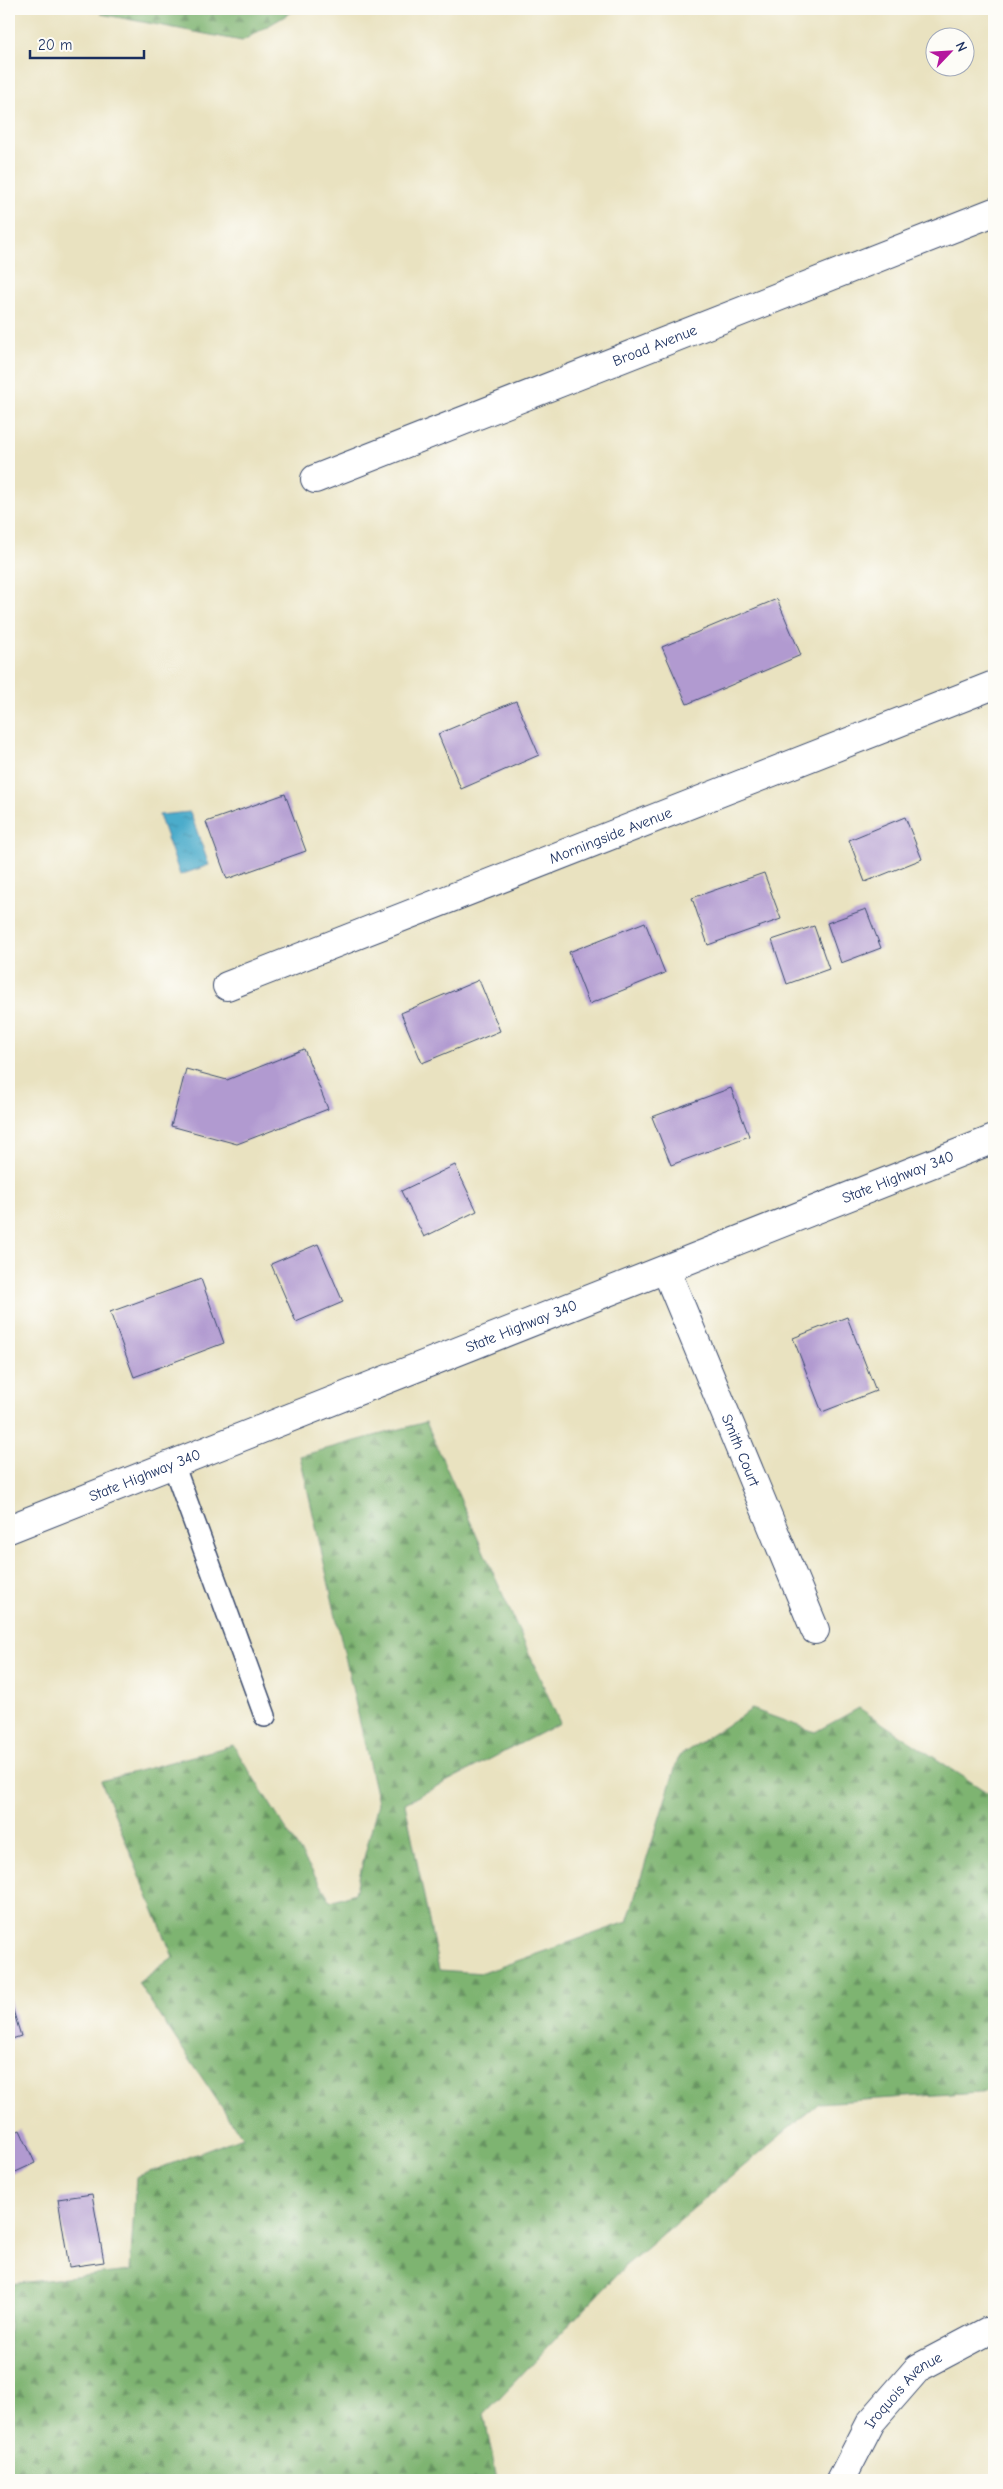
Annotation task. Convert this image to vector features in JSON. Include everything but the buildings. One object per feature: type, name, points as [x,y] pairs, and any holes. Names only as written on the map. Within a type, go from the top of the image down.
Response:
[{"type":"street","name":"Broad Avenue","points":[[315,479],[994,212]]},
{"type":"street","name":"Morningside Avenue","points":[[227,986],[994,684]]},
{"type":"street","name":"State Highway 340","points":[[9,1529],[994,1139]]},
{"type":"street","name":"Smith Court","points":[[666,1270],[815,1630]]},
{"type":"street","name":"Iroquois Avenue","points":[[841,2480],[870,2422],[918,2368],[986,2332],[994,2331]]},
{"type":"lane","points":[[173,1464],[265,1716]]},
{"type":"green space","points":[[101,9],[297,9],[242,41],[101,14]]},
{"type":"green space","points":[[426,1422],[560,1723],[405,1803],[439,1970],[483,1973],[627,1922],[679,1756],[752,1709],[815,1732],[859,1708],[994,1797],[994,2091],[819,2103],[625,2266],[484,2414],[497,2480],[9,2480],[9,2284],[130,2271],[136,2177],[242,2137],[138,1983],[173,1957],[101,1781],[233,1745],[331,1901],[355,1893],[378,1803],[300,1456]]},
{"type":"water","points":[[190,812],[209,865],[180,875],[159,815]]}]
